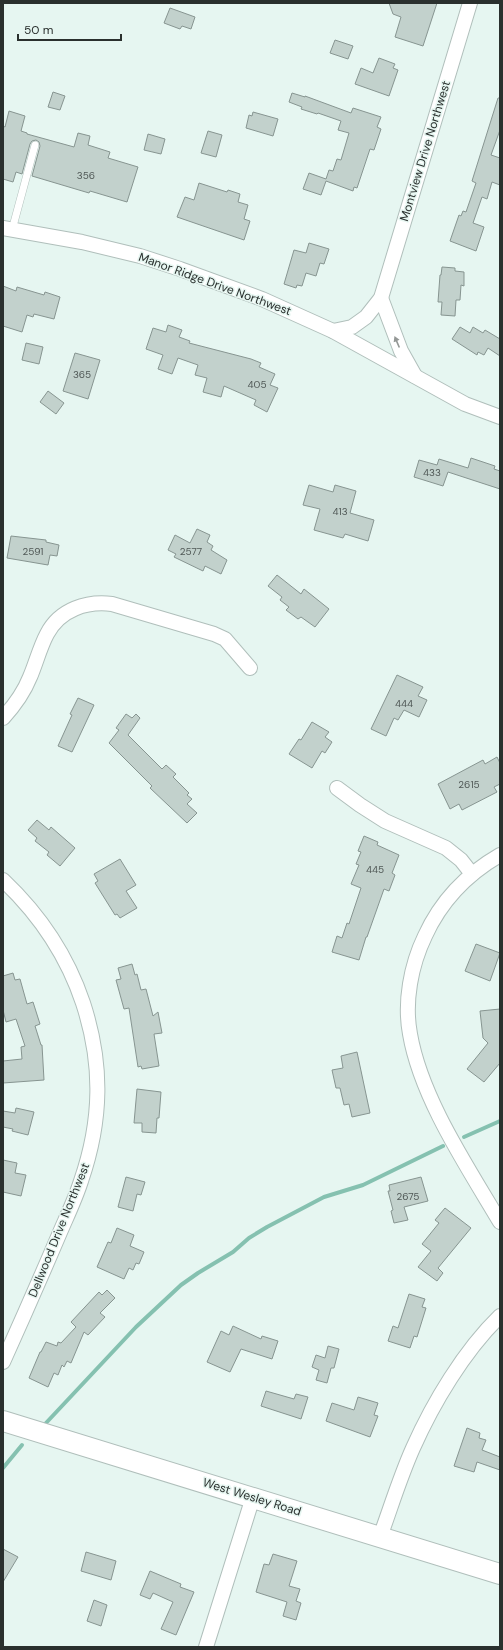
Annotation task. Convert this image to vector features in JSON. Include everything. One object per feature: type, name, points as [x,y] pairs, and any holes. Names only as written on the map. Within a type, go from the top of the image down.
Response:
[{"type":"street","name":"Montview Drive Northwest","points":[[333,331],[352,327],[366,317],[381,298],[470,3]]},
{"type":"street","name":"Manor Ridge Drive Northwest","points":[[7,229],[82,242],[147,258],[262,299],[333,331],[465,404],[500,417]]},
{"type":"street","points":[[381,298],[400,351],[415,377]]},
{"type":"street","points":[[3,718],[19,699],[30,679],[47,634],[55,623],[67,612],[79,606],[88,604],[112,604],[214,634],[225,639],[250,668]]},
{"type":"street","points":[[337,788],[360,805],[385,820],[446,848],[461,860],[472,874]]},
{"type":"street","points":[[500,855],[472,874],[456,888],[441,907],[421,945],[414,966],[409,990],[410,1034],[422,1077],[437,1112],[500,1222]]},
{"type":"street","name":"Dellwood Drive Northwest","points":[[3,880],[21,897],[46,927],[65,960],[79,991],[91,1029],[97,1066],[98,1092],[96,1117],[90,1151],[81,1181],[46,1266],[3,1362]]},
{"type":"street","points":[[380,1537],[412,1449],[427,1418],[444,1389],[475,1344],[500,1316]]},
{"type":"street","name":"West Wesley Road","points":[[3,1421],[500,1574]]},
{"type":"street","points":[[206,1647],[253,1498]]},
{"type":"lane","points":[[7,229],[35,145]]},
{"type":"building","points":[[389,3],[437,3],[423,46],[395,37],[401,17],[393,14]]},
{"type":"building","points":[[170,8],[195,17],[191,29],[182,26],[180,29],[164,23]]},
{"type":"building","points":[[335,40],[353,46],[348,59],[330,53]]},
{"type":"building","points":[[379,58],[395,64],[393,68],[398,70],[389,96],[355,84],[361,68],[373,73]]},
{"type":"building","points":[[53,92],[65,96],[60,110],[48,107]]},
{"type":"building","points":[[292,93],[305,96],[351,113],[353,108],[381,117],[377,127],[381,129],[374,150],[370,149],[357,188],[354,187],[353,191],[326,181],[321,195],[303,189],[309,173],[326,179],[329,170],[333,171],[337,159],[341,160],[349,133],[338,130],[341,121],[301,109],[302,107],[289,102]]},
{"type":"building","points":[[498,98],[500,98],[500,130],[491,155],[500,158],[500,185],[492,182],[487,199],[482,197],[473,223],[484,227],[476,251],[450,241],[459,215],[461,216],[463,211],[466,212],[476,183],[472,181]]},
{"type":"building","points":[[9,111],[25,116],[21,131],[27,134],[74,147],[78,133],[90,136],[88,145],[110,152],[108,158],[138,167],[127,202],[90,191],[89,193],[32,176],[40,146],[39,142],[36,140],[32,141],[30,144],[22,174],[16,172],[13,182],[3,179],[3,126],[5,127]]},
{"type":"building","points":[[253,112],[278,119],[273,136],[246,128],[249,115],[252,116]]},
{"type":"building","points":[[208,131],[222,135],[216,157],[201,153]]},
{"type":"building","points":[[148,134],[165,139],[161,154],[144,150]]},
{"type":"building","points":[[199,183],[227,192],[228,190],[240,194],[238,202],[248,205],[244,219],[250,221],[244,240],[177,217],[185,197],[194,200]]},
{"type":"building","points":[[309,243],[329,249],[324,264],[320,263],[316,276],[306,273],[302,286],[297,285],[296,288],[284,284],[294,250],[306,253]]},
{"type":"building","points":[[442,267],[455,268],[455,271],[464,272],[464,286],[461,285],[460,300],[456,300],[455,316],[441,315],[442,302],[438,302]]},
{"type":"building","points":[[3,286],[16,291],[17,287],[44,295],[45,292],[60,297],[54,319],[34,314],[33,317],[27,315],[22,332],[3,326]]},
{"type":"building","points":[[168,325],[182,330],[179,337],[190,341],[189,343],[251,359],[261,363],[259,367],[275,374],[270,385],[278,388],[267,412],[254,405],[256,400],[224,386],[221,397],[203,392],[207,378],[195,375],[198,365],[178,358],[172,374],[158,369],[163,355],[146,349],[153,328],[166,332]]},
{"type":"building","points":[[460,327],[470,333],[473,327],[483,333],[485,330],[500,339],[500,356],[488,348],[484,355],[478,352],[477,355],[452,339]]},
{"type":"building","points":[[26,343],[43,347],[39,364],[22,360]]},
{"type":"building","points":[[75,353],[100,360],[88,399],[63,391]]},
{"type":"building","points":[[48,391],[64,403],[56,414],[40,402]]},
{"type":"building","points":[[471,458],[495,466],[494,469],[500,471],[500,489],[448,472],[443,486],[414,477],[419,460],[437,465],[439,459],[468,468]]},
{"type":"building","points":[[309,485],[333,492],[335,485],[356,491],[350,513],[374,520],[368,541],[345,534],[343,538],[314,530],[320,509],[303,505]]},
{"type":"building","points":[[197,529],[210,535],[207,542],[213,546],[211,550],[227,560],[221,574],[205,566],[203,571],[174,557],[176,554],[168,550],[175,535],[190,543]]},
{"type":"building","points":[[11,536],[46,540],[46,542],[59,545],[57,556],[50,555],[48,565],[7,558]]},
{"type":"building","points":[[277,575],[301,594],[304,589],[329,609],[315,627],[301,617],[298,619],[286,610],[289,607],[280,600],[282,597],[268,586]]},
{"type":"building","points":[[397,675],[423,687],[418,696],[427,700],[419,717],[404,710],[398,720],[394,718],[386,736],[371,729]]},
{"type":"building","points":[[78,698],[94,705],[72,752],[58,746],[72,715],[70,714]]},
{"type":"building","points":[[126,714],[132,718],[136,714],[140,718],[128,735],[162,769],[166,765],[176,774],[173,777],[189,793],[187,795],[192,799],[187,804],[197,813],[187,823],[150,788],[152,786],[109,743],[119,730],[116,728]]},
{"type":"building","points":[[312,722],[329,732],[325,737],[332,742],[325,753],[322,751],[312,768],[289,754],[299,739],[301,740]]},
{"type":"building","points":[[497,757],[500,763],[500,784],[494,787],[497,792],[462,810],[459,804],[450,809],[438,784],[483,760],[485,764]]},
{"type":"building","points":[[37,820],[49,830],[51,827],[75,848],[60,866],[47,855],[49,852],[35,841],[37,838],[28,830]]},
{"type":"building","points":[[364,836],[378,842],[377,845],[399,855],[392,873],[395,875],[389,891],[384,889],[359,960],[332,952],[337,936],[342,938],[347,923],[349,924],[361,888],[351,884],[359,865],[356,864],[361,852],[358,851]]},
{"type":"building","points":[[120,859],[136,885],[126,891],[137,908],[120,918],[117,914],[115,915],[95,883],[98,881],[94,874]]},
{"type":"building","points":[[476,944],[500,953],[490,981],[465,971]]},
{"type":"building","points":[[132,964],[135,975],[137,974],[141,990],[146,989],[153,1016],[158,1012],[162,1033],[154,1034],[159,1066],[142,1069],[141,1066],[138,1067],[129,1008],[124,1009],[116,980],[121,979],[118,968]]},
{"type":"building","points":[[13,973],[15,980],[20,979],[27,1004],[33,1002],[40,1024],[35,1026],[42,1045],[44,1080],[3,1083],[3,1061],[22,1059],[21,1047],[25,1046],[16,1019],[6,1022],[3,1010],[3,976]]},
{"type":"building","points":[[500,1009],[500,1063],[484,1082],[467,1069],[488,1043],[483,1038],[480,1011]]},
{"type":"building","points":[[357,1052],[370,1113],[352,1117],[349,1104],[344,1105],[340,1088],[336,1088],[332,1070],[343,1068],[341,1056]]},
{"type":"building","points":[[137,1089],[161,1092],[156,1133],[142,1132],[142,1123],[134,1123]]},
{"type":"building","points":[[16,1108],[34,1112],[28,1135],[3,1127],[3,1111],[15,1113]]},
{"type":"building","points":[[3,1160],[17,1163],[15,1173],[26,1175],[21,1196],[3,1192]]},
{"type":"building","points":[[126,1177],[145,1182],[141,1195],[137,1194],[133,1211],[118,1207]]},
{"type":"building","points":[[421,1177],[428,1201],[404,1207],[408,1220],[394,1223],[391,1211],[393,1210],[388,1191],[390,1191],[389,1185]]},
{"type":"building","points":[[445,1208],[471,1228],[438,1268],[443,1273],[437,1281],[418,1267],[431,1251],[422,1244],[439,1223],[435,1220]]},
{"type":"building","points":[[117,1228],[134,1235],[130,1246],[144,1252],[139,1264],[136,1263],[133,1270],[129,1268],[124,1279],[97,1267],[108,1242],[111,1243]]},
{"type":"building","points":[[107,1290],[115,1298],[100,1313],[105,1317],[88,1335],[84,1332],[71,1363],[67,1361],[64,1367],[62,1365],[58,1375],[54,1373],[48,1387],[29,1378],[46,1342],[57,1346],[58,1342],[61,1343],[76,1327],[71,1322],[99,1292],[102,1295]]},
{"type":"building","points":[[409,1294],[425,1299],[422,1307],[426,1308],[417,1337],[414,1336],[410,1348],[388,1341],[393,1326],[398,1328]]},
{"type":"building","points":[[233,1326],[261,1339],[262,1336],[278,1341],[272,1359],[241,1349],[230,1372],[207,1362],[221,1331],[229,1335]]},
{"type":"building","points":[[328,1346],[339,1349],[334,1368],[331,1368],[327,1383],[316,1380],[319,1370],[312,1367],[316,1355],[325,1358]]},
{"type":"building","points":[[266,1391],[294,1399],[296,1394],[308,1397],[301,1419],[261,1406]]},
{"type":"building","points":[[358,1397],[378,1403],[374,1415],[378,1416],[370,1437],[326,1421],[332,1403],[354,1410]]},
{"type":"building","points":[[467,1428],[480,1433],[479,1438],[486,1440],[482,1450],[500,1457],[500,1470],[477,1462],[474,1472],[454,1466]]},
{"type":"building","points":[[3,1549],[18,1557],[3,1582]]},
{"type":"building","points":[[86,1552],[116,1561],[111,1580],[81,1571]]},
{"type":"building","points":[[273,1554],[297,1561],[289,1586],[300,1589],[296,1601],[301,1603],[296,1620],[283,1616],[287,1602],[256,1592],[264,1564],[269,1565]]},
{"type":"building","points":[[150,1571],[181,1584],[180,1587],[194,1592],[176,1635],[161,1629],[173,1602],[153,1593],[150,1599],[140,1595]]},
{"type":"building","points":[[94,1600],[107,1605],[101,1626],[87,1621]]},
{"type":"waterway","points":[[464,1137],[500,1121]]},
{"type":"waterway","points":[[46,1423],[136,1327],[181,1285],[198,1273],[233,1252],[249,1238],[267,1227],[324,1197],[363,1185],[443,1146]]},
{"type":"waterway","points":[[3,1468],[22,1445]]}]
